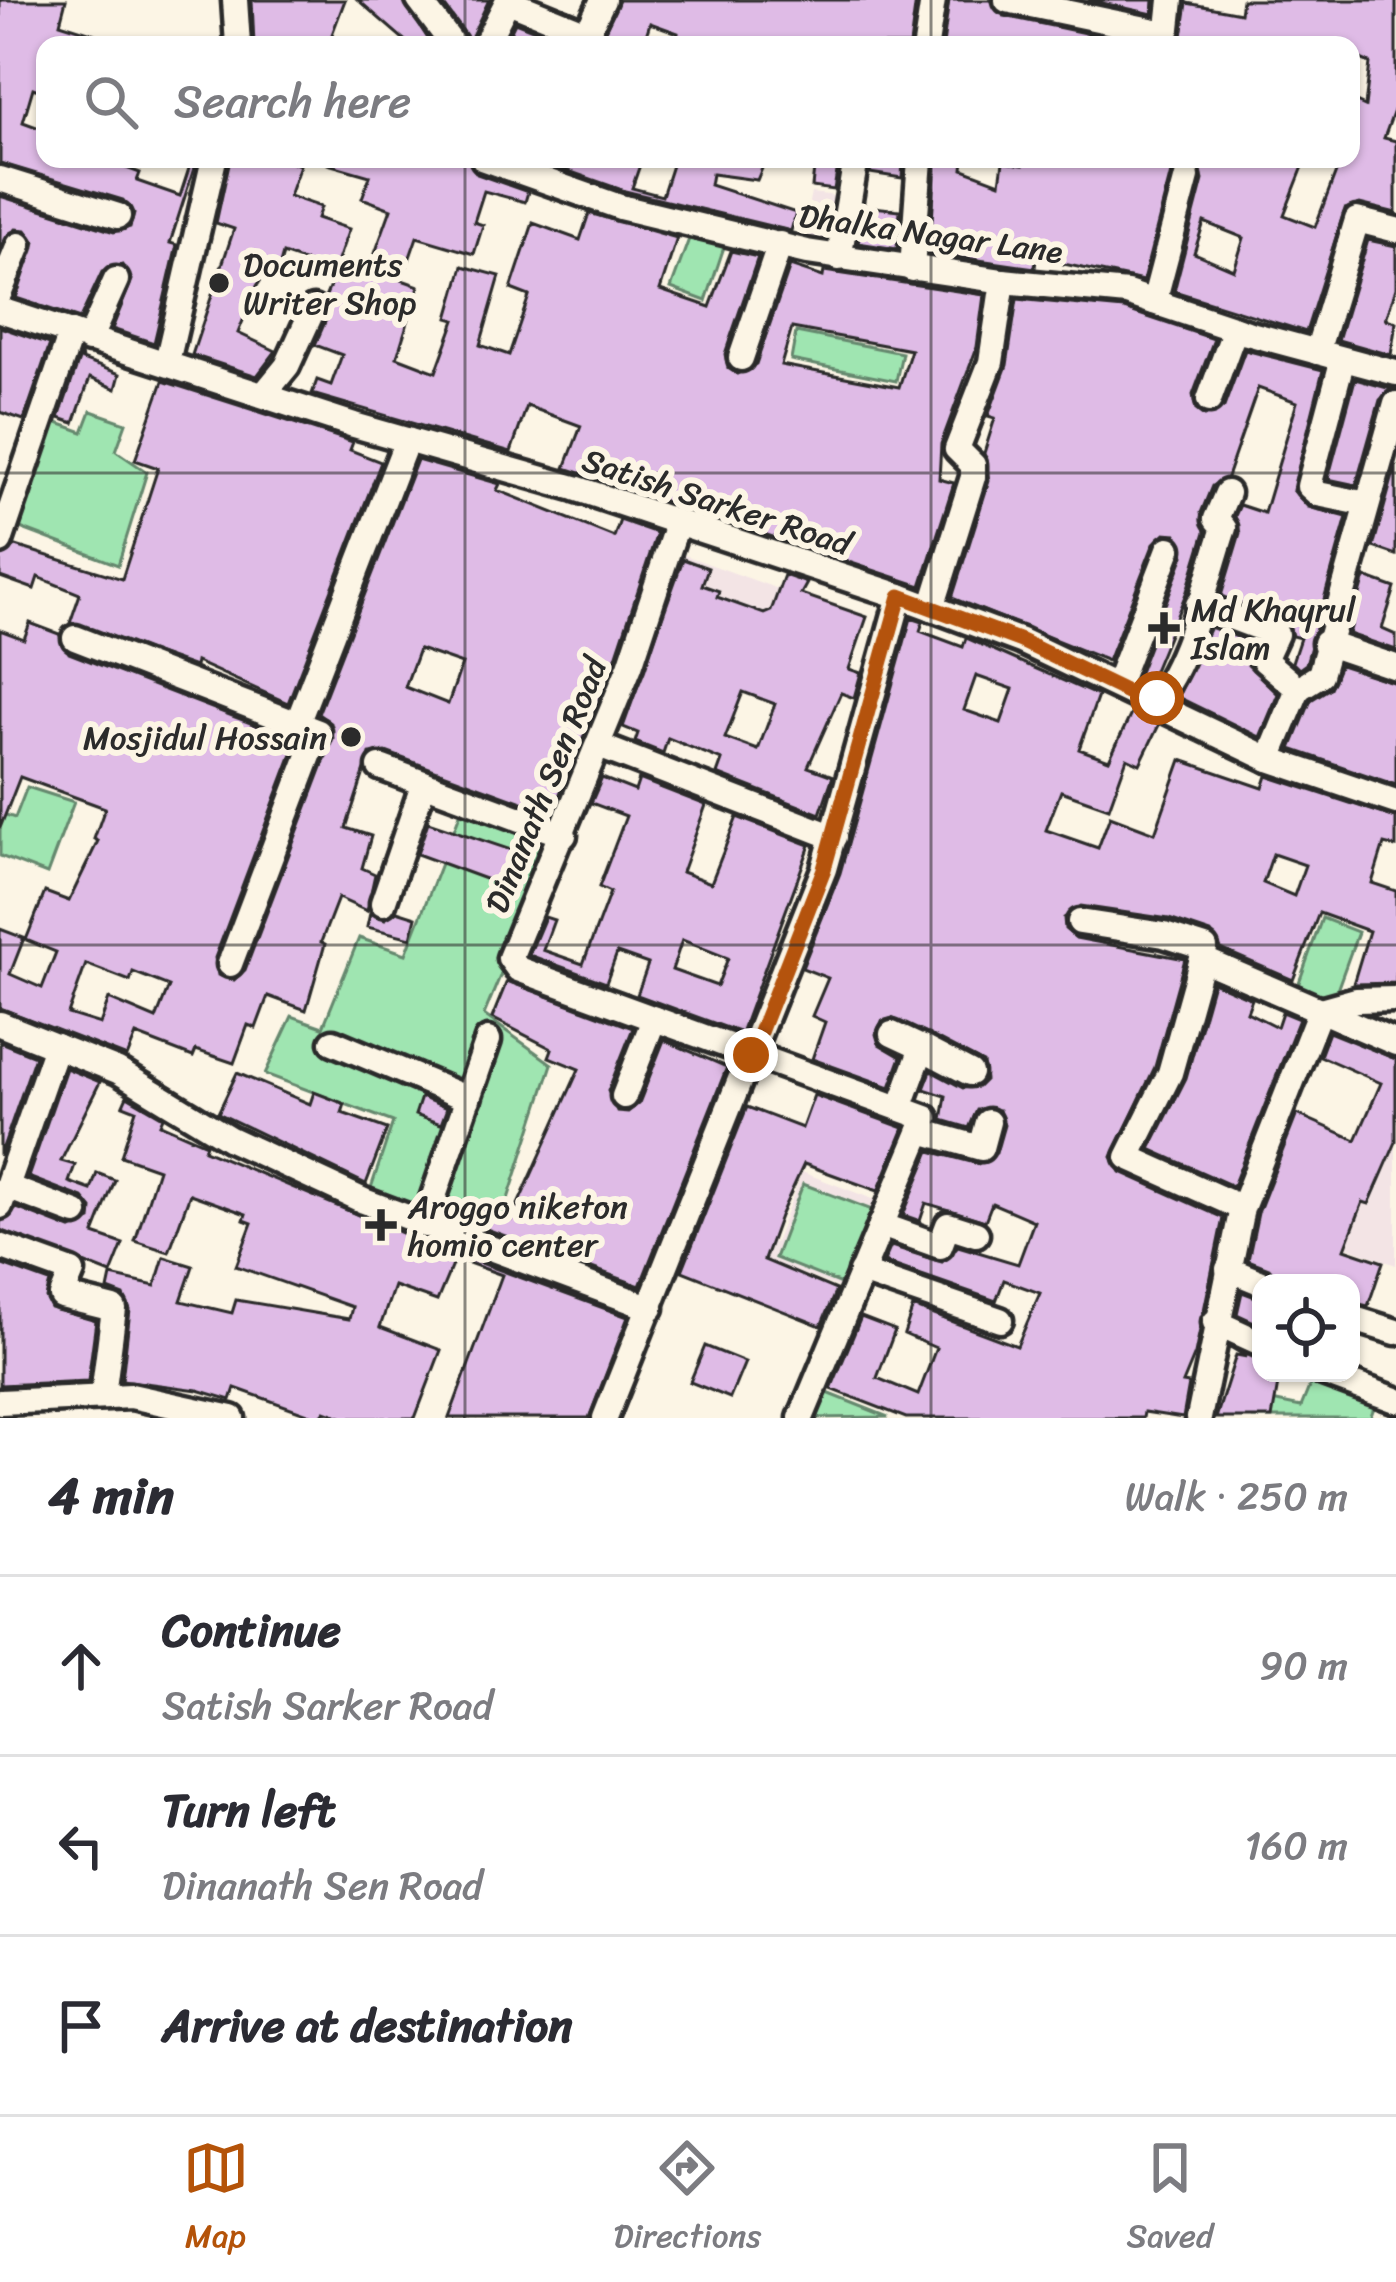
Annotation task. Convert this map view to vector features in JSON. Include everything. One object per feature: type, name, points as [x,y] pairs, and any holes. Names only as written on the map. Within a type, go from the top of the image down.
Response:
[{"type":"street","points":[[235,0],[237,36]]},
{"type":"street","points":[[419,0],[446,36]]},
{"type":"street","points":[[490,36],[508,0],[587,33],[603,0]]},
{"type":"street","points":[[927,36],[933,0]]},
{"type":"street","points":[[1007,0],[1160,32],[1168,28],[1171,0]]},
{"type":"street","points":[[167,362],[212,168]]},
{"type":"street","name":"Dhalka Nagar Lane","points":[[510,168],[620,207],[839,258],[1127,293],[1342,362],[1396,374]]},
{"type":"street","points":[[839,258],[854,168]]},
{"type":"street","points":[[912,269],[919,168]]},
{"type":"street","points":[[1154,302],[1187,177]]},
{"type":"street","points":[[0,179],[118,216]]},
{"type":"street","points":[[1309,350],[1356,222],[1396,230]]},
{"type":"street","points":[[741,358],[780,244]]},
{"type":"street","points":[[0,292],[19,245]]},
{"type":"street","points":[[0,541],[80,336],[116,280]]},
{"type":"street","points":[[932,608],[973,477],[973,465],[957,449],[991,362],[1004,281]]},
{"type":"street","points":[[264,394],[286,366],[314,309]]},
{"type":"street","name":"Satish Sarker Road","points":[[0,310],[900,596],[1117,685],[1269,759],[1396,802]]},
{"type":"street","points":[[1209,400],[1235,329]]},
{"type":"street","points":[[1342,362],[1310,486],[1318,494],[1366,504]]},
{"type":"street","points":[[1269,759],[1298,689],[1318,680],[1396,404]]},
{"type":"street","points":[[297,724],[407,440]]},
{"type":"street","points":[[1150,703],[1164,690],[1198,605],[1224,528],[1216,519],[1227,493]]},
{"type":"street","name":"Dinanath Sen Road","points":[[677,524],[598,746],[511,964],[926,1118],[921,1131]]},
{"type":"street","points":[[1117,685],[1169,549]]},
{"type":"street","points":[[605,1418],[834,837],[900,596]]},
{"type":"street","points":[[1198,605],[1276,634],[1264,660],[1298,689]]},
{"type":"street","points":[[74,638],[318,732],[230,964]]},
{"type":"street","points":[[1325,644],[1396,668]]},
{"type":"street","points":[[598,746],[834,837]]},
{"type":"street","points":[[380,767],[564,835]]},
{"type":"street","points":[[383,903],[424,783]]},
{"type":"street","points":[[1080,922],[1175,938],[1204,948],[1170,1072],[1128,1157],[1242,1208]]},
{"type":"street","points":[[1202,959],[1396,1043]]},
{"type":"street","points":[[1320,1010],[1356,1000],[1396,999]]},
{"type":"street","points":[[1199,1418],[1242,1208],[1320,1010]]},
{"type":"street","points":[[624,1096],[654,1018]]},
{"type":"street","points":[[0,1024],[118,1071],[245,1147],[424,1225],[651,1308]]},
{"type":"street","points":[[892,1034],[970,1073]]},
{"type":"street","points":[[424,1225],[488,1040]]},
{"type":"street","points":[[333,1042],[468,1099]]},
{"type":"street","points":[[56,1046],[3,1197],[76,1213]]},
{"type":"street","points":[[900,1108],[922,1048]]},
{"type":"street","points":[[801,1418],[921,1131],[981,1148],[988,1123]]},
{"type":"street","points":[[881,1225],[940,1246],[948,1225],[976,1234]]},
{"type":"street","points":[[0,1246],[72,1272],[62,1296],[114,1309],[103,1395]]},
{"type":"street","points":[[1228,1269],[1252,1279]]},
{"type":"street","points":[[861,1272],[1000,1320]]},
{"type":"street","points":[[1360,1321],[1396,1332]]},
{"type":"street","points":[[1215,1322],[1252,1339]]},
{"type":"street","points":[[1347,1382],[1396,1400]]},
{"type":"street","points":[[0,1402],[131,1396],[232,1418]]},
{"type":"shaded area","points":[[811,193],[845,197],[836,253],[799,245]]},
{"type":"shaded area","points":[[676,552],[795,595],[758,697],[638,653]]},
{"type":"shaded area","points":[[1396,1086],[1396,1265],[1326,1239]]},
{"type":"shaded area","points":[[802,1172],[883,1203],[850,1292],[797,1272],[782,1311],[727,1291],[738,1260],[679,1238],[689,1211],[775,1243]]},
{"type":"green space","points":[[693,228],[726,241],[706,301],[671,288]]},
{"type":"green space","points":[[796,332],[902,353],[896,381],[791,360]]},
{"type":"green space","points":[[91,411],[126,423],[116,451],[147,472],[118,565],[15,526],[52,421],[83,432]]},
{"type":"green space","points":[[27,787],[74,802],[47,874],[0,856],[0,813],[15,818]]},
{"type":"green space","points":[[464,804],[556,841],[484,1015],[552,1064],[493,1245],[368,1197],[393,1122],[265,1074],[292,1016],[323,1027],[359,938],[406,954]]},
{"type":"green space","points":[[1322,918],[1358,932],[1333,1001],[1297,988]]},
{"type":"green space","points":[[803,1184],[875,1211],[846,1286],[775,1258]]},
{"type":"green space","points":[[1311,1382],[1375,1405],[1370,1418],[1254,1418],[1262,1399],[1301,1407]]},
{"type":"green space","points":[[820,1390],[888,1417],[809,1418]]},
{"type":"building","points":[[0,0],[66,0],[60,23],[101,36],[36,36],[36,89],[23,122],[36,127],[36,168],[126,168],[140,173],[137,181],[180,196],[189,168],[194,168],[170,243],[177,245],[154,343],[112,329],[132,280],[122,265],[102,272],[80,319],[16,298],[35,242],[26,230],[16,229],[0,248],[0,196],[114,232],[130,227],[134,214],[123,200],[0,163]]},
{"type":"building","points":[[252,0],[345,0],[331,36],[254,36]]},
{"type":"building","points":[[358,0],[403,0],[426,36],[400,36]]},
{"type":"building","points":[[440,0],[489,0],[472,36],[466,35]]},
{"type":"building","points":[[619,0],[916,0],[911,36],[678,36],[650,23],[646,36],[602,36]]},
{"type":"building","points":[[949,0],[991,0],[1004,16],[1099,36],[944,36]]},
{"type":"building","points":[[1088,0],[1154,0],[1153,14]]},
{"type":"building","points":[[1242,0],[1396,0],[1396,105],[1384,138],[1396,141],[1396,213],[1360,204],[1345,209],[1306,332],[1174,291],[1203,180],[1200,168],[1302,168],[1284,215],[1315,227],[1338,168],[1360,168],[1360,104],[1365,106],[1370,63],[1360,59],[1360,36],[1182,36],[1187,3],[1240,13]],"holes":[[[1204,222],[1244,238],[1234,270],[1194,253]]]},
{"type":"building","points":[[515,22],[550,36],[508,36]]},
{"type":"building","points":[[228,168],[299,168],[289,196],[321,207],[317,218],[349,229],[334,272],[283,254],[277,275],[266,272],[257,286],[238,333],[276,351],[257,376],[192,355],[234,229],[216,223]]},
{"type":"building","points":[[342,168],[473,168],[477,174],[528,192],[525,202],[484,191],[474,222],[483,225],[474,254],[417,237],[402,280],[419,286],[397,357],[436,372],[455,320],[448,318],[463,266],[500,276],[480,345],[509,355],[529,296],[511,289],[533,223],[580,240],[589,213],[677,238],[660,290],[710,307],[731,251],[758,257],[725,354],[728,368],[737,374],[756,364],[790,266],[823,277],[824,271],[984,295],[977,347],[941,444],[939,479],[954,483],[921,586],[565,468],[581,426],[527,406],[511,452],[312,394],[317,380],[331,385],[342,355],[315,345],[328,315],[325,298],[341,260],[369,270],[391,209],[362,198],[370,176]],"holes":[[[792,328],[911,350],[899,387],[781,365]]]},
{"type":"building","points":[[560,168],[639,168],[632,188],[662,196],[671,168],[762,168],[757,180],[712,174],[710,185],[796,213],[791,231],[625,191]]},
{"type":"building","points":[[814,168],[838,168],[834,190],[812,187]]},
{"type":"building","points":[[871,168],[903,168],[902,178],[870,173]]},
{"type":"building","points":[[935,168],[963,168],[1000,183],[1002,168],[1179,168],[1171,173],[1143,281],[1036,258],[1035,268],[930,253]]},
{"type":"building","points":[[865,206],[900,210],[897,249],[858,243]]},
{"type":"building","points":[[1368,240],[1396,246],[1396,288],[1386,319],[1396,322],[1391,355],[1338,340]]},
{"type":"building","points":[[1017,299],[1124,309],[1214,339],[1193,395],[1196,410],[1204,416],[1224,407],[1245,350],[1323,370],[1293,490],[1308,507],[1347,517],[1306,664],[1299,669],[1292,662],[1300,638],[1292,636],[1288,623],[1221,596],[1240,533],[1235,516],[1240,505],[1264,513],[1297,402],[1258,388],[1227,477],[1212,486],[1201,513],[1205,532],[1187,591],[1150,680],[1138,675],[1184,555],[1176,534],[1165,533],[1154,543],[1108,661],[952,598],[989,481],[984,453],[995,418],[988,416],[1007,365]]},
{"type":"building","points":[[0,327],[50,344],[24,420],[0,412]]},
{"type":"building","points":[[81,354],[82,360],[120,374],[116,389],[90,378],[74,423],[59,418]]},
{"type":"building","points":[[1355,379],[1391,389],[1380,400],[1356,485],[1328,479]]},
{"type":"building","points":[[163,381],[353,442],[350,450],[381,462],[288,703],[196,662],[195,667],[70,623],[80,594],[38,577],[34,589],[0,577],[0,557],[16,546],[122,579],[158,468],[135,460]]},
{"type":"building","points":[[417,460],[500,484],[497,490],[614,537],[620,520],[657,533],[615,660],[552,813],[386,752],[370,754],[346,828],[371,836],[362,868],[375,874],[367,911],[338,898],[321,942],[325,944],[306,1010],[268,996],[256,1028],[248,1025],[234,1063],[196,1050],[193,1057],[136,1035],[127,1057],[0,1008],[0,929],[24,938],[10,974],[42,988],[56,952],[26,940],[45,892],[69,901],[98,841],[94,839],[105,808],[20,777],[0,828],[0,630],[24,639],[30,623],[59,634],[69,653],[297,741],[215,958],[218,975],[234,980],[245,970],[333,738],[331,723],[318,714]],"holes":[[[419,649],[462,664],[448,704],[405,687]],[[86,964],[130,981],[133,972],[169,986],[156,1019],[109,999],[100,1024],[68,1014]]]},
{"type":"building","points":[[1396,465],[1396,555],[1373,547]]},
{"type":"building","points":[[683,559],[708,568],[702,585],[719,591],[717,597],[764,614],[771,611],[784,575],[807,583],[801,594],[867,617],[849,669],[861,673],[854,698],[841,693],[808,767],[833,776],[820,814],[717,774],[722,760],[668,738],[663,753],[635,742],[638,733],[623,727]],"holes":[[[743,692],[775,704],[758,750],[725,738]]]},
{"type":"building","points":[[1365,577],[1395,588],[1382,629],[1396,635],[1396,650],[1349,634]]},
{"type":"building","points":[[911,618],[923,622],[920,631],[963,647],[966,638],[1098,696],[1079,749],[1109,760],[1132,712],[1159,725],[1140,764],[1127,758],[1109,808],[1061,791],[1046,830],[1098,848],[1110,816],[1155,833],[1181,760],[1263,788],[1267,776],[1396,818],[1396,847],[1384,844],[1372,883],[1396,891],[1396,983],[1353,984],[1369,931],[1319,913],[1293,980],[1221,949],[1211,933],[1169,919],[1081,906],[1064,918],[1065,929],[1076,938],[1185,959],[1155,1067],[1112,1157],[1121,1172],[1223,1218],[1195,1354],[1183,1383],[1189,1384],[1183,1418],[1144,1412],[1143,1418],[906,1418],[831,1389],[861,1317],[895,1330],[877,1378],[918,1395],[936,1348],[904,1334],[913,1307],[1017,1346],[1040,1293],[1004,1280],[996,1301],[884,1262],[891,1246],[942,1262],[958,1246],[1018,1264],[1034,1221],[992,1203],[985,1221],[926,1203],[920,1221],[903,1215],[930,1151],[978,1164],[996,1153],[1004,1125],[999,1110],[977,1110],[969,1128],[942,1120],[946,1096],[924,1089],[931,1071],[963,1088],[978,1087],[985,1080],[983,1063],[892,1018],[882,1021],[876,1034],[879,1044],[901,1057],[890,1087],[812,1059],[825,1022],[812,1016],[828,978],[802,968],[840,873]],"holes":[[[976,676],[1013,689],[1001,723],[964,710]],[[1273,854],[1305,865],[1294,896],[1263,883]]]},
{"type":"building","points":[[1210,627],[1254,643],[1248,665],[1278,694],[1260,737],[1178,697]]},
{"type":"building","points":[[1340,665],[1396,683],[1396,785],[1291,749],[1311,700],[1330,688]]},
{"type":"building","points":[[602,778],[635,791],[639,779],[706,805],[682,872],[711,883],[737,817],[810,845],[741,1033],[637,995],[648,964],[617,953],[606,983],[529,955],[545,917],[554,920],[543,950],[583,964],[610,892],[599,887],[626,816],[591,803]],"holes":[[[682,940],[728,958],[717,986],[672,970]]]},
{"type":"building","points":[[428,822],[529,856],[515,890],[417,854]]},
{"type":"building","points":[[397,911],[416,917],[411,938],[367,927],[370,913],[385,919]]},
{"type":"building","points":[[507,981],[633,1028],[608,1091],[617,1111],[628,1112],[639,1103],[664,1040],[727,1067],[640,1286],[457,1218],[464,1201],[511,1220],[579,1069],[549,1057],[552,1049],[492,1018]]},
{"type":"building","points":[[1213,982],[1252,999],[1247,1012],[1277,1027],[1282,1012],[1299,1019],[1233,1186],[1150,1149],[1186,1078]]},
{"type":"building","points":[[1329,1032],[1396,1059],[1396,1142],[1369,1204],[1363,1202],[1345,1249],[1383,1262],[1368,1306],[1360,1304],[1360,1274],[1274,1274],[1248,1260],[1258,1213],[1297,1114],[1356,1140],[1381,1083],[1320,1056]]},
{"type":"building","points":[[0,1042],[35,1056],[0,1156]]},
{"type":"building","points":[[66,1068],[100,1082],[61,1161],[75,1165],[69,1182],[91,1190],[97,1173],[115,1180],[94,1234],[123,1244],[111,1274],[0,1230],[0,1222],[17,1208],[71,1229],[91,1220],[92,1209],[83,1198],[28,1177]]},
{"type":"building","points":[[237,1073],[310,1104],[314,1092],[345,1104],[342,1113],[387,1129],[366,1184],[218,1113]]},
{"type":"building","points":[[814,1095],[904,1128],[878,1191],[804,1164],[780,1216],[764,1260],[836,1290],[821,1326],[682,1271],[747,1107],[802,1128]]},
{"type":"building","points":[[127,1096],[163,1117],[160,1124],[206,1144],[204,1150],[418,1240],[628,1317],[589,1418],[449,1418],[502,1275],[455,1258],[437,1301],[394,1286],[380,1327],[441,1350],[415,1418],[344,1418],[325,1411],[319,1418],[235,1388],[231,1400],[198,1390],[122,1380],[130,1310],[124,1296],[108,1290],[111,1276],[155,1286],[164,1257],[193,1266],[181,1301],[232,1313],[236,1300],[349,1319],[352,1307],[236,1266],[252,1223],[244,1220],[246,1214],[190,1194],[169,1252],[135,1241],[158,1169],[121,1156],[136,1110],[123,1105]]},
{"type":"building","points":[[421,1097],[447,1108],[441,1124],[415,1115]]},
{"type":"building","points":[[0,1264],[50,1282],[46,1298],[51,1308],[96,1321],[88,1381],[0,1385]]},
{"type":"building","points":[[1242,1292],[1252,1296],[1252,1321],[1237,1314]]},
{"type":"building","points":[[705,1346],[745,1362],[730,1398],[690,1382]]},
{"type":"building","points":[[1230,1347],[1252,1357],[1252,1382],[1278,1382],[1272,1418],[1216,1418],[1236,1355],[1247,1357]]},
{"type":"place","name":"Documents Writer Shop","points":[[219,283]]},
{"type":"place","name":"Md Khayrul Islam","points":[[1164,628]]},
{"type":"place","name":"Mosjidul Hossain","points":[[351,737]]},
{"type":"place","name":"Aroggo niketon homio center","points":[[381,1225]]},
{"type":"route","points":[[751,1055],[824,869],[900,596],[1021,641],[1150,703],[1157,698]]}]
